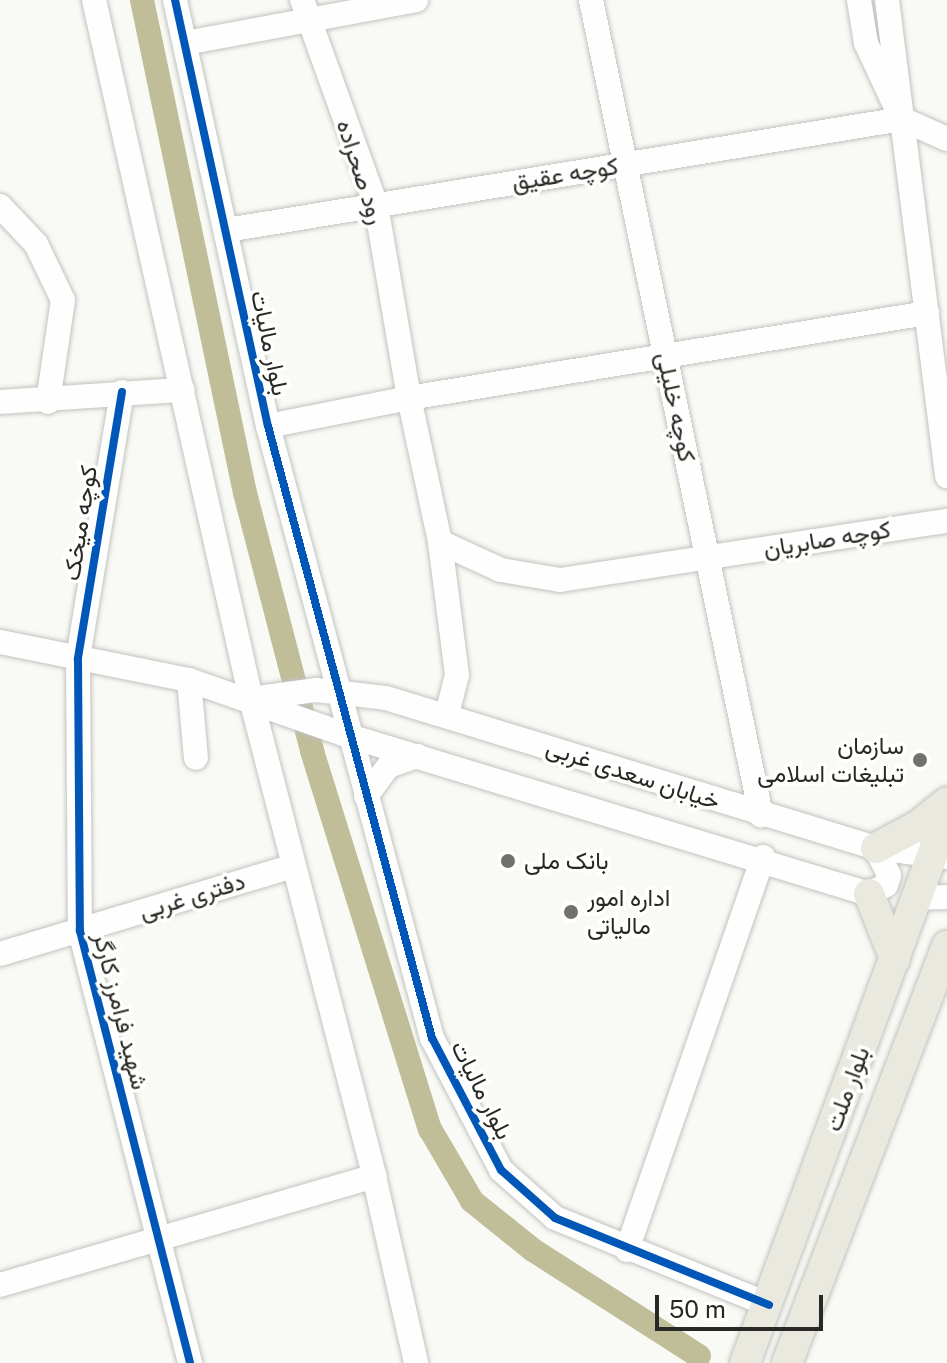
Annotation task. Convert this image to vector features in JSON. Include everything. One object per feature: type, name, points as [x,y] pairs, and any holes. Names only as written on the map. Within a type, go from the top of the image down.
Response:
[{"type":"main road","points":[[876,848],[919,825],[947,802]]},
{"type":"main road","name":"بلوار ملت","points":[[745,1363],[769,1305],[915,898],[939,856],[947,815]]},
{"type":"main road","points":[[869,894],[895,959]]},
{"type":"main road","name":"بلوار ملت","points":[[787,1363],[947,946]]},
{"type":"street","points":[[94,0],[251,699],[374,1176],[416,1363]]},
{"type":"street","name":"بلوار مالیات","points":[[175,0],[327,691],[338,731],[366,796],[432,1038],[501,1170],[555,1218],[627,1250],[769,1305]]},
{"type":"street","points":[[185,43],[305,10],[416,0]]},
{"type":"street","name":"کوچه خلیلی","points":[[591,0],[761,815]]},
{"type":"street","points":[[859,0],[866,43],[902,119],[947,139]]},
{"type":"street","points":[[887,0],[947,476]]},
{"type":"street","points":[[894,37],[906,0]]},
{"type":"street","name":"رود صحراده","points":[[305,10],[376,205],[409,398],[440,542],[457,675],[447,714]]},
{"type":"street","name":"کوچه عقیق","points":[[227,230],[902,119]]},
{"type":"street","points":[[0,206],[36,244],[63,300],[48,402]]},
{"type":"street","points":[[268,426],[665,352],[927,313]]},
{"type":"street","points":[[0,402],[48,402],[122,392],[183,390]]},
{"type":"street","name":"کوچه میخک","points":[[78,659],[122,392]]},
{"type":"street","name":"کوچه صابریان","points":[[440,542],[501,570],[560,580],[947,521]]},
{"type":"street","points":[[0,642],[189,680],[251,699]]},
{"type":"street","name":"شهید فرامرز کارگر","points":[[78,659],[80,931],[190,1363]]},
{"type":"street","points":[[189,680],[196,758]]},
{"type":"street","name":"خیابان سعدی غربی","points":[[285,704],[327,691],[447,714],[761,815],[876,848],[939,856]]},
{"type":"street","name":"خیابان سعدی غربی","points":[[251,699],[285,704],[338,731],[763,857],[869,894]]},
{"type":"street","points":[[366,796],[389,766],[417,756]]},
{"type":"street","points":[[869,894],[886,885],[889,875],[876,848]]},
{"type":"street","points":[[627,1250],[763,857]]},
{"type":"street","name":"دفتری غربی","points":[[0,954],[293,866]]},
{"type":"street","points":[[915,898],[947,897]]},
{"type":"street","points":[[0,1285],[374,1176]]},
{"type":"waterway","points":[[142,0],[245,493],[312,751],[430,1129],[472,1201],[533,1250],[699,1356]]},
{"type":"cycle path","points":[[175,0],[268,426],[432,1038],[501,1170],[555,1218],[769,1305]]},
{"type":"cycle path","points":[[122,392],[78,659],[80,931],[190,1363]]},
{"type":"place","name":"سازمان تبلیغات اسلامی","points":[[920,760]]},
{"type":"place","name":"بانک ملی","points":[[508,861]]},
{"type":"place","name":"اداره امور مالیاتی","points":[[571,912]]}]
